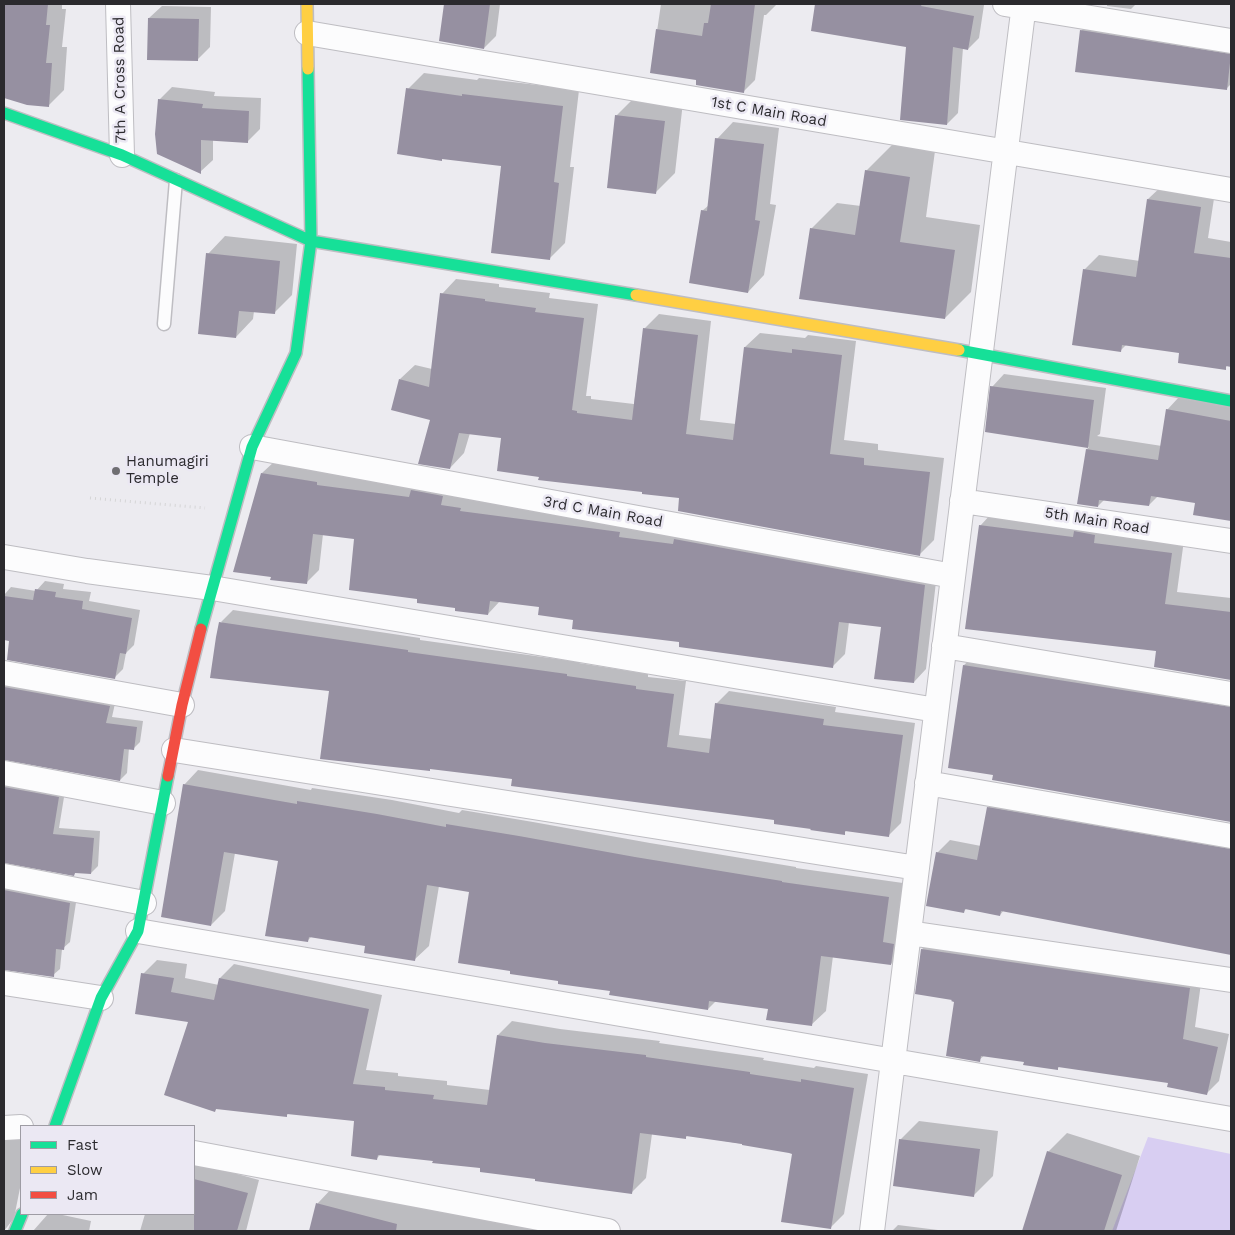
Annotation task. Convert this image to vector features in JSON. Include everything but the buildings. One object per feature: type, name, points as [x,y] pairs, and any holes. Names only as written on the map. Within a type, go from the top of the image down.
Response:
[{"type":"street","name":"7th A Cross Road","points":[[118,4],[122,155]]},
{"type":"street","points":[[55,1125],[101,998],[138,931],[182,705],[212,588],[252,447],[296,353],[311,240],[307,4]]},
{"type":"street","points":[[872,1231],[1005,153],[1017,5],[1231,41]]},
{"type":"street","name":"1st C Main Road","points":[[307,33],[1231,190]]},
{"type":"street","points":[[4,113],[122,155],[311,240],[980,352],[1231,401]]},
{"type":"street","name":"3rd C Main Road","points":[[252,447],[953,576]]},
{"type":"street","name":"5th Main Road","points":[[962,500],[1231,541]]},
{"type":"street","points":[[4,557],[87,571],[212,588],[936,710]]},
{"type":"street","points":[[944,646],[1231,694]]},
{"type":"street","points":[[4,673],[182,705]]},
{"type":"street","points":[[174,750],[916,868]]},
{"type":"street","points":[[4,773],[163,803]]},
{"type":"street","points":[[927,784],[1231,836]]},
{"type":"street","points":[[4,876],[144,903]]},
{"type":"street","points":[[138,931],[1231,1119]]},
{"type":"street","points":[[909,933],[1231,980]]},
{"type":"street","points":[[4,983],[101,998]]},
{"type":"street","points":[[4,1128],[20,1127]]},
{"type":"street","points":[[195,1153],[608,1231]]},
{"type":"street","points":[[15,1231],[22,1215]]},
{"type":"lane","points":[[164,324],[176,180]]},
{"type":"path","points":[[90,498],[199,507],[233,512]]},
{"type":"shaded area","points":[[1148,1137],[1231,1154],[1231,1231],[1112,1231]]},
{"type":"traffic: fast","points":[[201,629],[252,447],[296,353],[311,241],[308,69]]},
{"type":"traffic: fast","points":[[4,113],[122,155],[311,241],[636,295]]},
{"type":"traffic: fast","points":[[959,350],[1231,401]]},
{"type":"traffic: fast","points":[[55,1125],[101,998],[138,931],[168,776]]},
{"type":"traffic: fast","points":[[15,1231],[22,1215]]},
{"type":"traffic: slow","points":[[307,4],[308,69]]},
{"type":"traffic: slow","points":[[636,295],[959,350]]},
{"type":"traffic: jam","points":[[168,776],[182,705],[201,629]]},
{"type":"place","name":"Hanumagiri Temple","points":[[116,471]]}]
